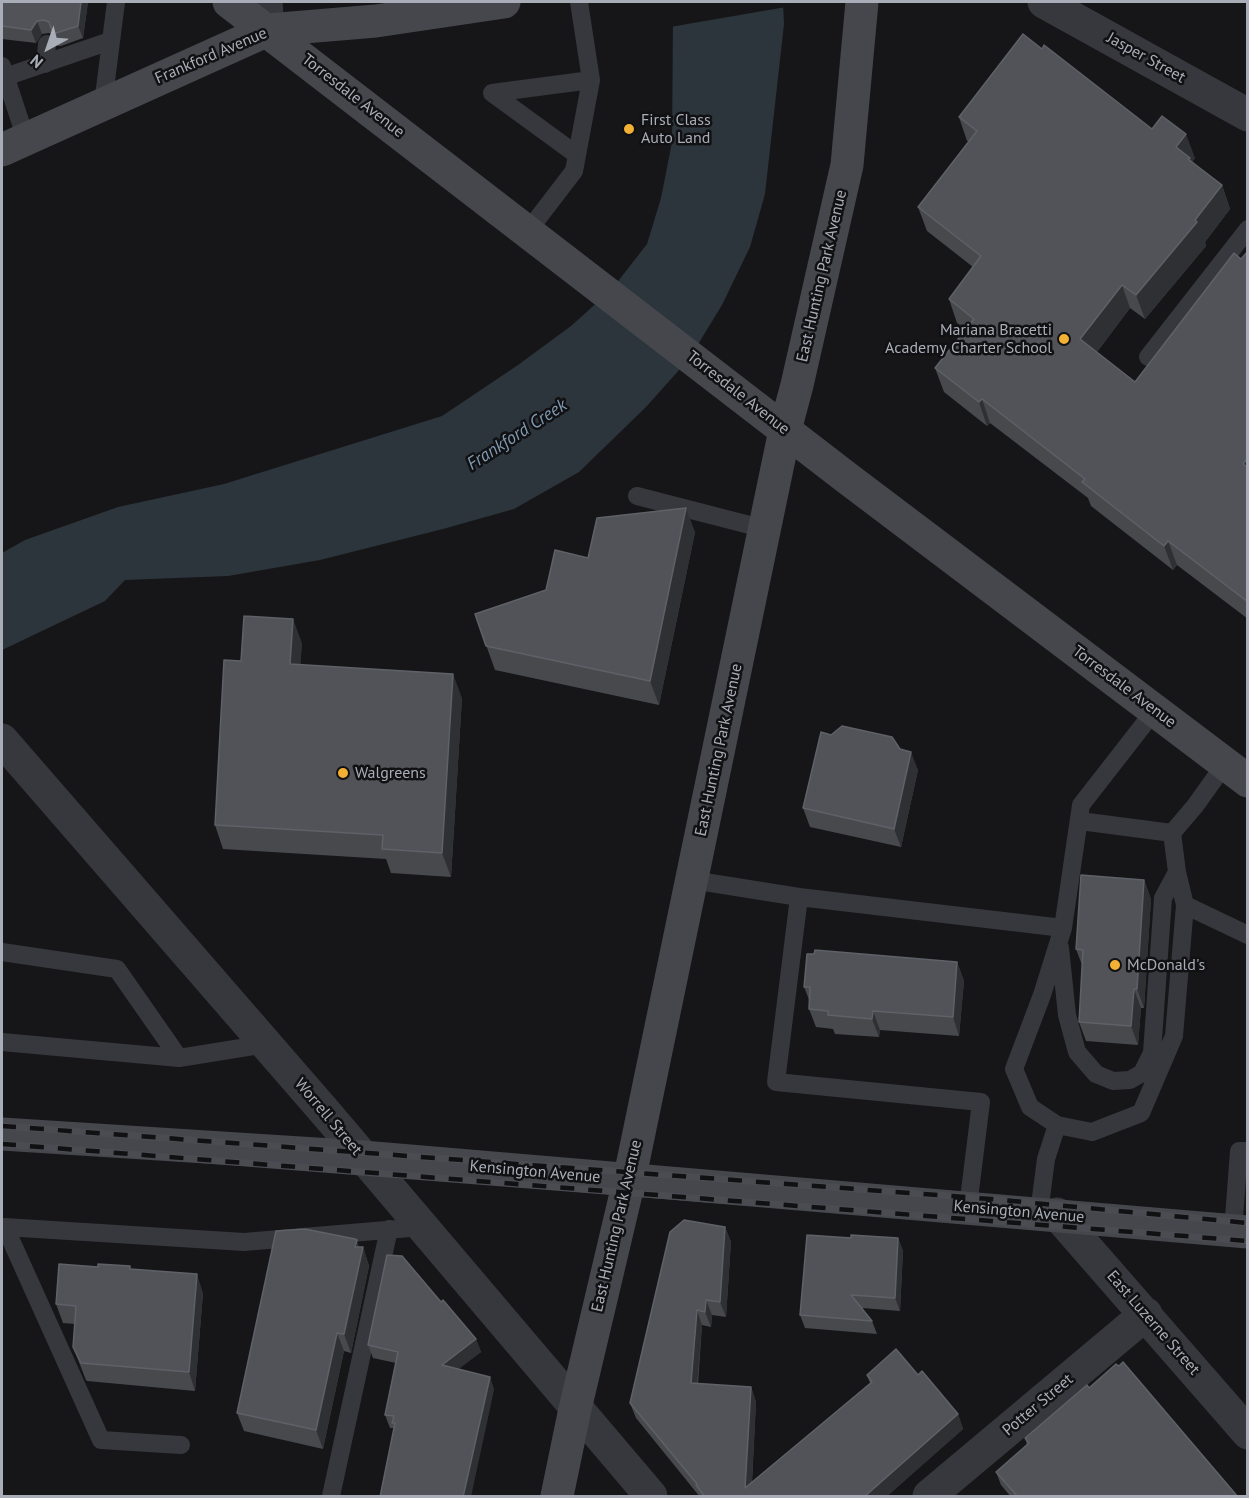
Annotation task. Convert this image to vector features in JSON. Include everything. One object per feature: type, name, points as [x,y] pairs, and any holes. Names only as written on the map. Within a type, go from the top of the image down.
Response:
[{"type":"main road","name":"Torresdale Avenue","points":[[230,2],[267,16],[528,231],[1236,773]]},
{"type":"main road","name":"Frankford Avenue","points":[[14,144],[103,104],[267,16],[376,21],[423,8],[504,2]]},
{"type":"main road","name":"East Hunting Park Avenue","points":[[557,1497],[628,1181],[785,430],[801,370],[847,165],[861,2]]},
{"type":"main road","name":"Kensington Avenue","points":[[2,1134],[363,1157],[1240,1231]]},
{"type":"street","name":"Jasper Street","points":[[1044,2],[1248,115]]},
{"type":"street","name":"Worrell Street","points":[[2,740],[363,1157],[651,1497]]},
{"type":"street","name":"East Luzerne Street","points":[[1048,1214],[1146,1314],[1248,1433]]},
{"type":"street","name":"Potter Street","points":[[950,1490],[1146,1314]]},
{"type":"lane","points":[[103,104],[116,2]]},
{"type":"lane","points":[[528,231],[574,171],[591,80],[579,2]]},
{"type":"lane","points":[[14,144],[3,72],[45,63],[110,41]]},
{"type":"lane","points":[[45,63],[47,44]]},
{"type":"lane","points":[[577,155],[492,93],[591,80]]},
{"type":"lane","points":[[1148,357],[1248,228]]},
{"type":"lane","points":[[637,496],[765,529]]},
{"type":"lane","points":[[1155,711],[1081,806],[1061,934],[1042,995],[1014,1069],[1030,1107],[1057,1125],[1092,1132],[1141,1113],[1174,1036],[1185,905],[1177,872],[1172,833],[1195,806],[1236,773]]},
{"type":"lane","points":[[1080,821],[1172,833]]},
{"type":"lane","points":[[1061,934],[1067,1016],[1077,1052],[1096,1074],[1113,1081],[1130,1080],[1142,1073],[1152,1053],[1163,898],[1177,872]]},
{"type":"lane","points":[[692,880],[1061,934]]},
{"type":"lane","points":[[799,897],[776,1082],[981,1102],[968,1207]]},
{"type":"lane","points":[[1185,905],[1248,935]]},
{"type":"lane","points":[[2,952],[117,969],[179,1058]]},
{"type":"lane","points":[[2,1042],[179,1058],[266,1044]]},
{"type":"lane","points":[[1048,1214],[1046,1159],[1057,1125]]},
{"type":"lane","points":[[1240,1231],[1239,1150],[1248,1151]]},
{"type":"lane","points":[[181,1445],[101,1440],[5,1227],[244,1242],[422,1227]]},
{"type":"lane","points":[[331,1497],[389,1229]]},
{"type":"water","name":"Frankford Creek","points":[[783,2],[784,24],[765,194],[750,247],[722,305],[689,359],[646,407],[579,472],[514,509],[320,560],[228,576],[125,580],[105,601],[2,650],[2,553],[25,540],[118,507],[224,484],[442,416],[571,326],[612,289],[647,244],[661,198],[672,142],[673,17]]},
{"type":"pier","points":[[670,2],[786,2],[786,7],[670,27]]},
{"type":"building","points":[[2,2],[81,2],[78,26],[53,33],[49,22],[44,20],[37,21],[31,30],[2,26]]},
{"type":"building","points":[[1023,34],[1042,49],[1044,45],[1152,129],[1162,116],[1186,134],[1176,147],[1222,185],[1195,220],[1197,222],[1136,295],[1122,285],[1080,339],[1135,382],[1234,253],[1241,259],[1248,251],[1248,458],[1243,464],[1248,468],[1248,602],[1168,541],[1164,546],[1082,482],[1085,479],[982,399],[979,402],[935,368],[974,319],[949,299],[981,256],[918,207],[977,131],[959,117]]},
{"type":"building","points":[[686,508],[650,681],[486,646],[475,614],[546,590],[555,550],[588,558],[597,518]]},
{"type":"building","name":"Walgreens","points":[[244,616],[293,619],[290,664],[453,674],[442,853],[382,849],[383,835],[215,825],[224,660],[241,661]]},
{"type":"building","points":[[842,726],[892,737],[900,749],[911,752],[894,829],[803,808],[821,732],[831,735]]},
{"type":"building","points":[[1081,875],[1144,880],[1137,989],[1134,989],[1131,1026],[1079,1022],[1083,950],[1076,949]]},
{"type":"building","points":[[815,950],[957,962],[953,1017],[873,1011],[872,1019],[828,1015],[828,1011],[809,1009],[810,987],[804,987],[807,954],[814,954]]},
{"type":"building","points":[[684,1220],[725,1227],[720,1302],[706,1300],[705,1312],[697,1310],[691,1383],[751,1387],[745,1488],[872,1382],[867,1375],[896,1349],[918,1375],[922,1371],[958,1414],[864,1497],[705,1497],[697,1484],[630,1403],[670,1232]]},
{"type":"building","points":[[305,1229],[355,1239],[357,1240],[355,1247],[363,1247],[344,1334],[337,1333],[316,1430],[237,1413],[276,1231]]},
{"type":"building","points":[[807,1235],[898,1238],[895,1298],[851,1295],[872,1321],[800,1315]]},
{"type":"building","points":[[387,1255],[402,1256],[476,1339],[442,1365],[490,1377],[463,1497],[380,1497],[395,1423],[392,1423],[394,1416],[385,1415],[398,1352],[368,1345]]},
{"type":"building","points":[[59,1264],[98,1267],[98,1264],[130,1266],[130,1269],[197,1274],[189,1372],[81,1363],[73,1347],[76,1306],[56,1304]]},
{"type":"building","points":[[1123,1362],[1238,1497],[1018,1497],[996,1472],[1029,1443],[1025,1438],[1087,1385],[1089,1388],[1116,1364],[1119,1366]]},
{"type":"railway","points":[[2,1126],[991,1199],[1248,1223]]},
{"type":"railway","points":[[2,1144],[1248,1241]]},
{"type":"place","name":"First Class Auto Land","points":[[629,129]]},
{"type":"place","name":"Mariana Bracetti Academy Charter School","points":[[1064,339]]},
{"type":"place","name":"Walgreens","points":[[343,773]]},
{"type":"place","name":"McDonald's","points":[[1115,965]]}]
